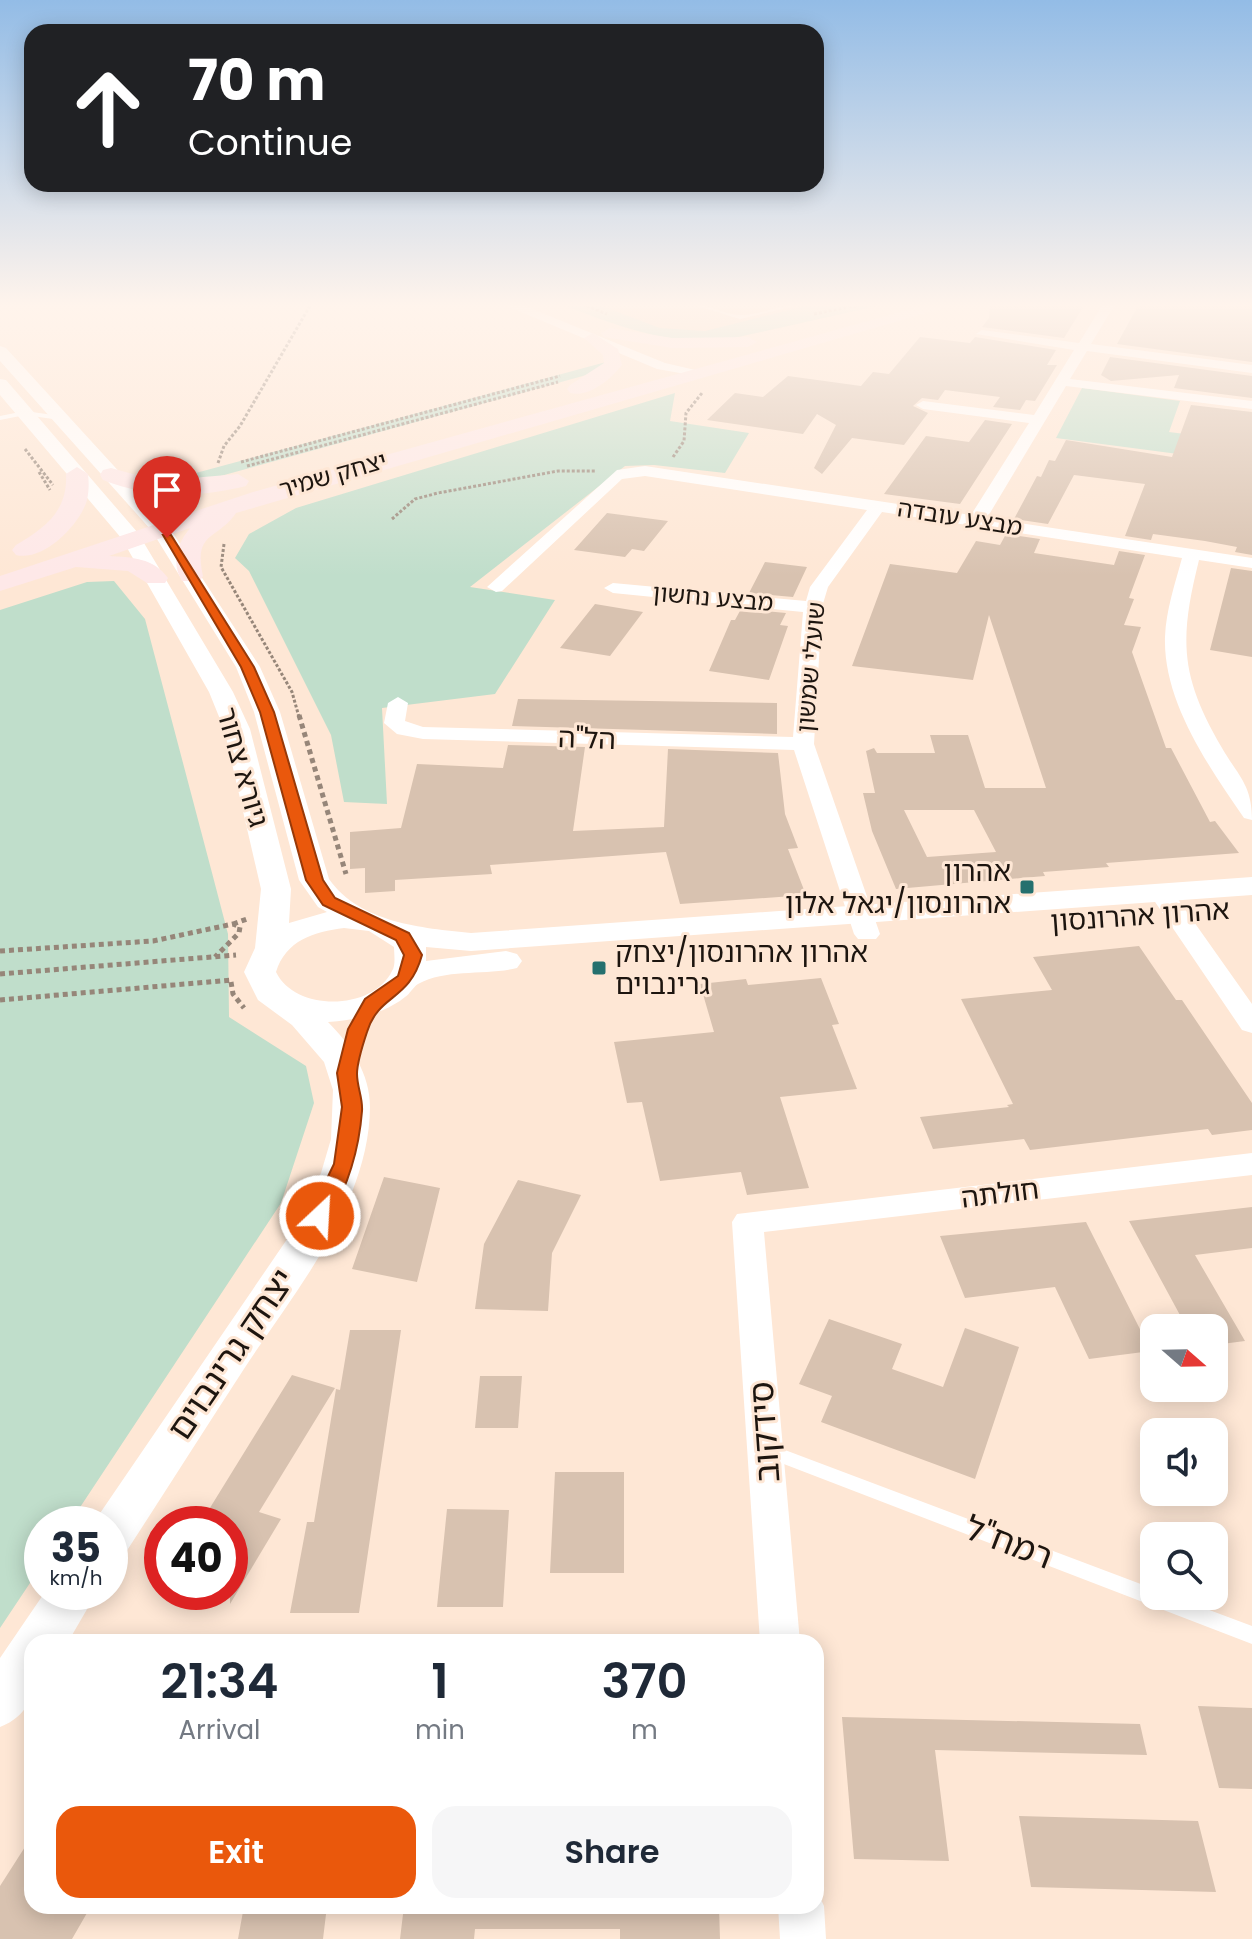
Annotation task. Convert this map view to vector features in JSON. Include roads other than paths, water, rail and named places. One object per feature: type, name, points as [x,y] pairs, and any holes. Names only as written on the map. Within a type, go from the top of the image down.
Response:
[{"type":"main road","name":"יצחק שמיר","points":[[152,519],[237,471],[554,394]]},
{"type":"main road","name":"יצחק שמיר","points":[[0,584],[26,562],[152,519],[261,497],[612,394]]},
{"type":"main road","points":[[111,475],[141,486],[163,488],[237,471]]},
{"type":"main road","points":[[26,562],[68,517],[76,501],[77,474]]},
{"type":"main road","points":[[191,576],[186,559],[192,538],[212,520],[261,497]]},
{"type":"main road","name":"יצחק שמיר","points":[[0,559],[26,562]]},
{"type":"main road","points":[[26,562],[70,564],[112,561],[134,564],[156,578]]},
{"type":"street","name":"גיורא צחור","points":[[9,394],[123,528],[156,578],[221,692],[237,729],[276,889],[266,961]]},
{"type":"street","name":"גיורא צחור","points":[[39,394],[152,519],[248,667],[267,712],[314,880],[329,901],[364,920]]},
{"type":"street","points":[[977,520],[1055,394]]},
{"type":"street","points":[[1166,394],[1252,405]]},
{"type":"street","points":[[923,405],[1038,420]]},
{"type":"street","name":"מבצע עובדה","points":[[496,587],[617,475],[645,471],[1252,563]]},
{"type":"street","name":"שועלי שמשון","points":[[863,924],[803,744],[813,607],[819,587],[879,505]]},
{"type":"street","points":[[1192,553],[1177,610],[1175,652],[1187,699],[1252,813]]},
{"type":"street","name":"מבצע נחשון","points":[[613,588],[813,607]]},
{"type":"street","name":"הל\"ה","points":[[398,703],[394,723],[404,730],[423,733],[803,744]]},
{"type":"street","name":"אהרון אהרונסון","points":[[403,936],[471,942],[863,924],[1168,902],[1252,886]]},
{"type":"street","points":[[1168,902],[1252,1024]]},
{"type":"street","name":"אהרון אהרונסון","points":[[1168,902],[1252,907]]},
{"type":"street","points":[[344,919],[364,920],[403,936],[413,955],[407,977],[398,987],[371,1003],[331,1012],[292,1007],[267,991],[266,961],[284,936],[312,924],[344,919]]},
{"type":"street","name":"אהרון אהרונסון","points":[[407,977],[456,965],[863,924]]},
{"type":"street","name":"יצחק גרינבוים","points":[[347,1073],[358,1029],[371,1003]]},
{"type":"street","name":"יצחק גרינבוים","points":[[128,1509],[320,1216],[344,1164],[352,1107],[347,1073],[337,1051],[292,1007]]},
{"type":"street","name":"חולתה","points":[[748,1222],[1252,1164]]},
{"type":"street","name":"סידקוב","points":[[748,1222],[779,1634]]},
{"type":"street","points":[[45,1634],[61,1610]]},
{"type":"street","points":[[0,1702],[24,1666]]},
{"type":"street","points":[[801,1914],[803,1939]]},
{"type":"lane","points":[[2,418],[25,413],[60,418]]},
{"type":"lane","name":"רמח\"ל","points":[[765,1450],[1252,1635]]},
{"type":"place","name":"אהרון אהרונסון/יגאל אלון","points":[[1027,887]]},
{"type":"place","name":"אהרון אהרונסון/יצחק גרינבוים","points":[[599,968]]}]
